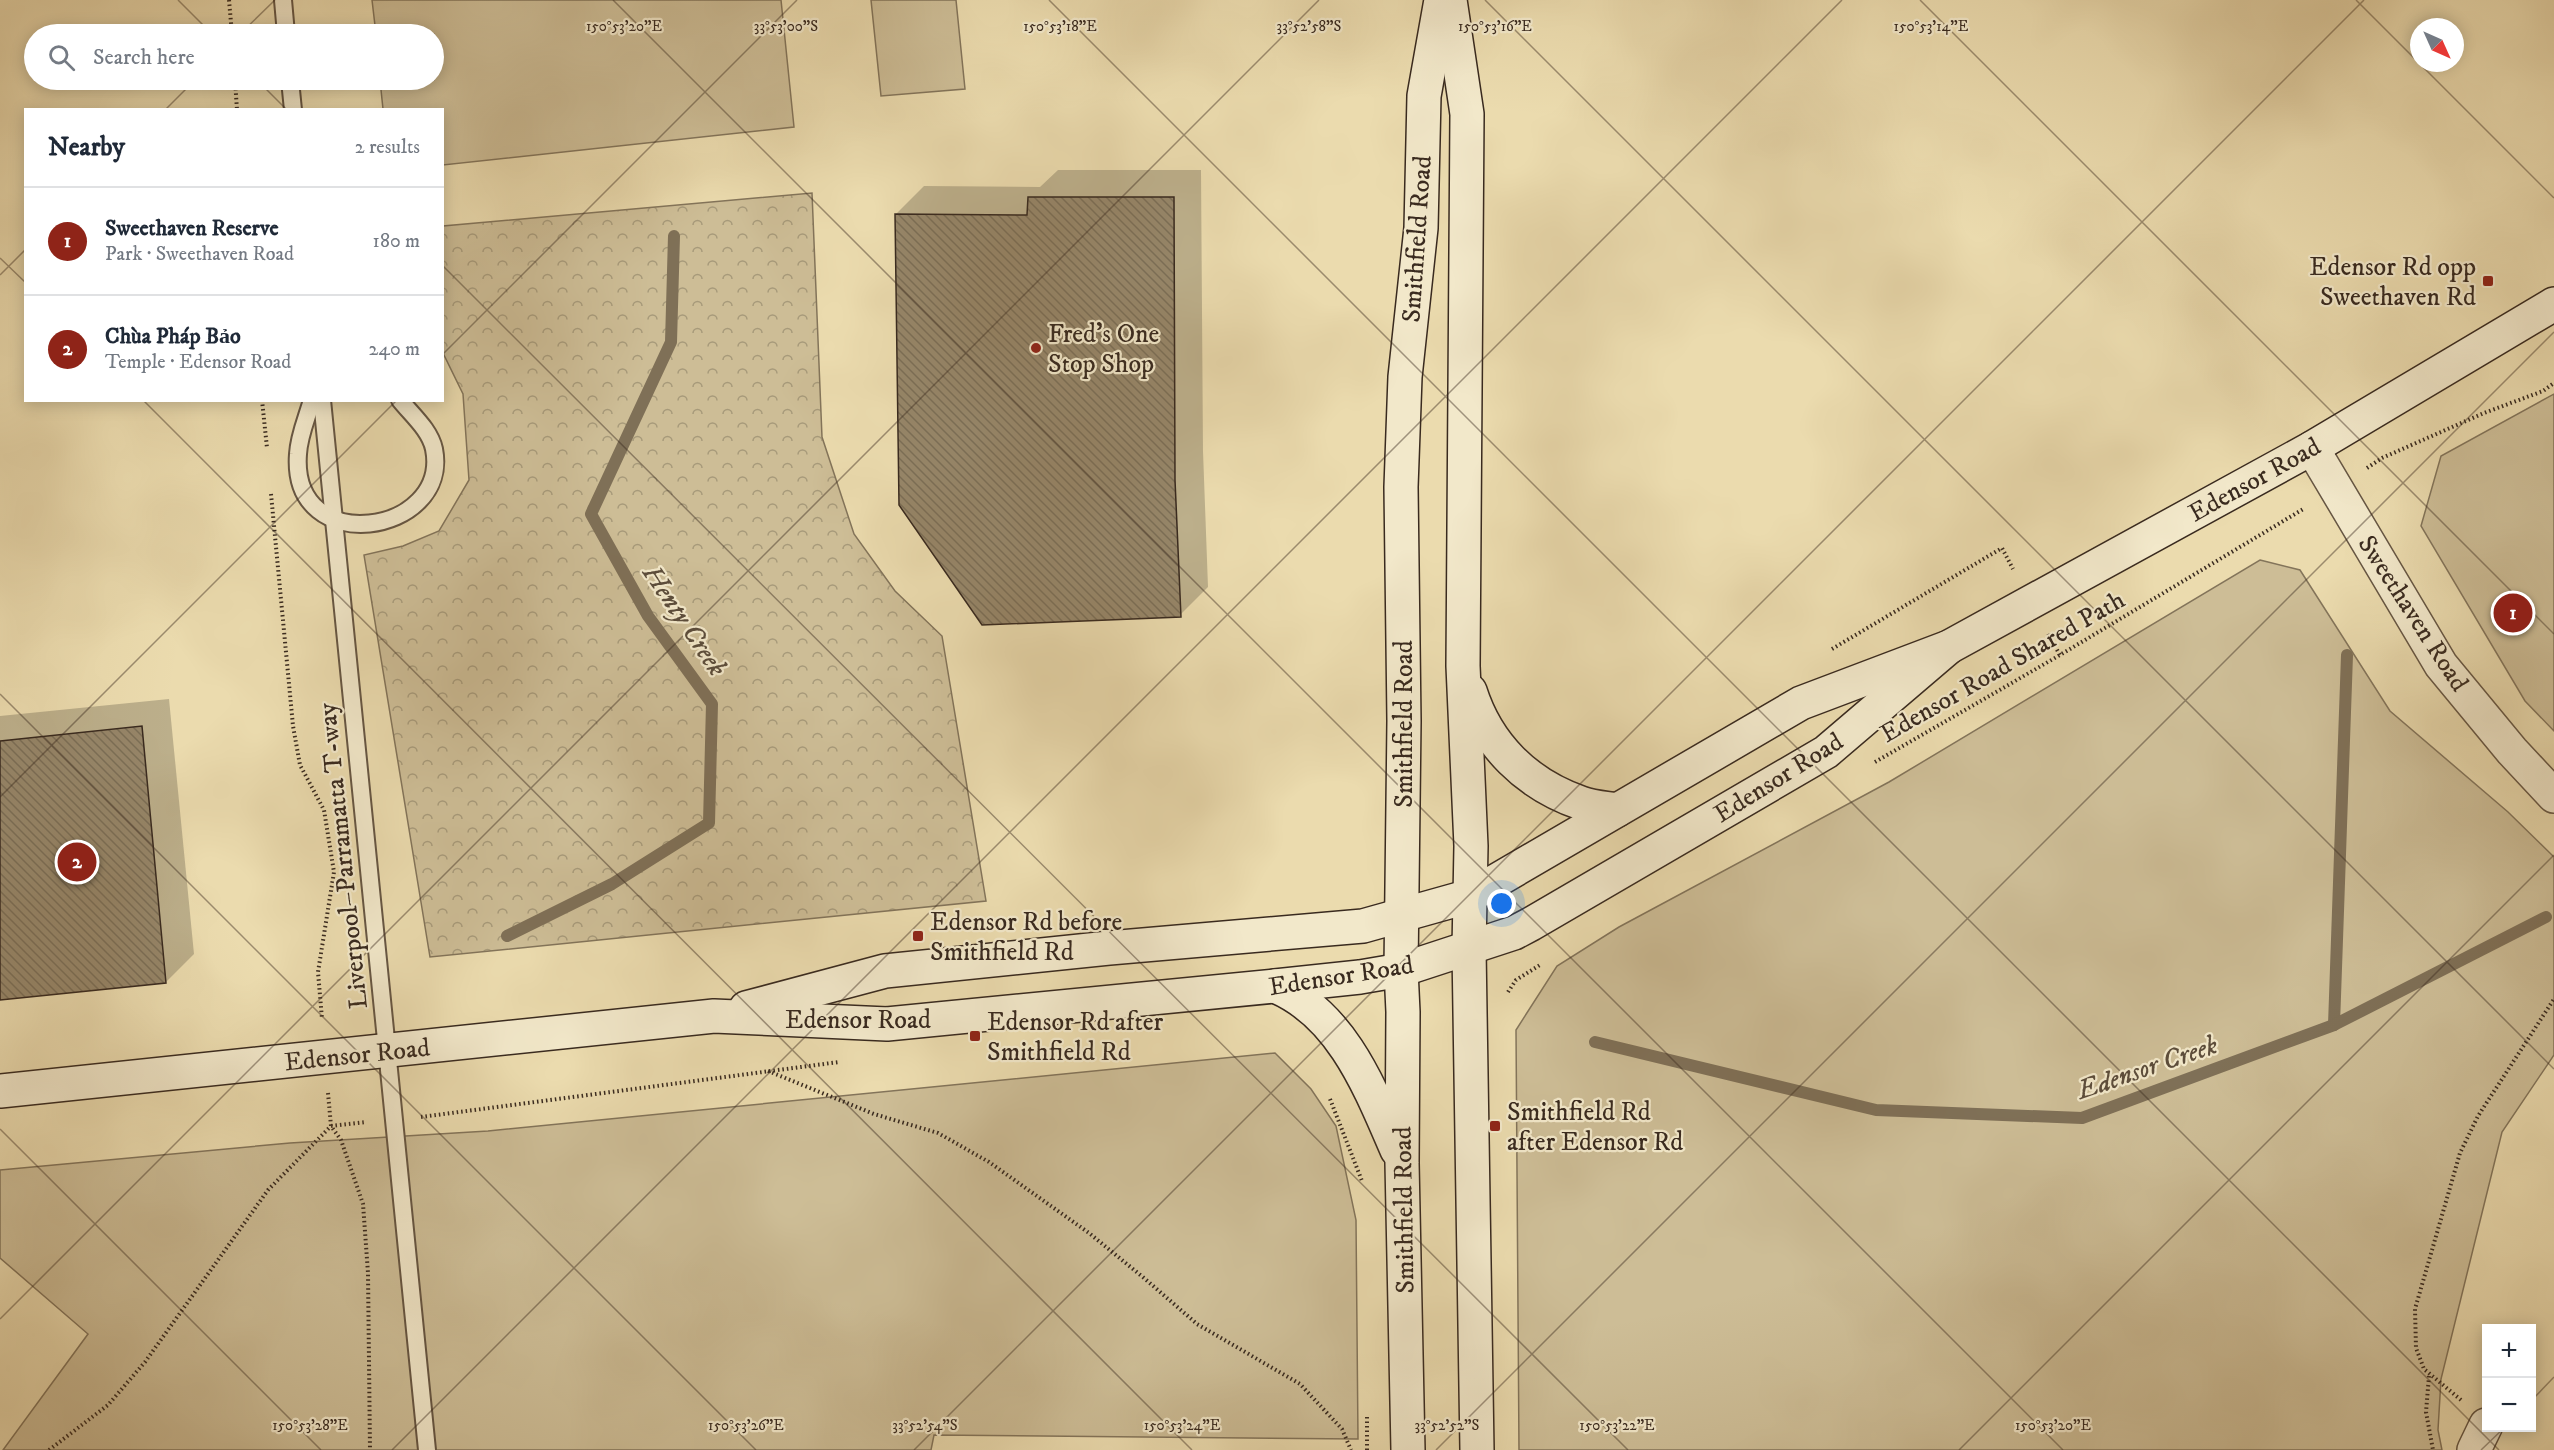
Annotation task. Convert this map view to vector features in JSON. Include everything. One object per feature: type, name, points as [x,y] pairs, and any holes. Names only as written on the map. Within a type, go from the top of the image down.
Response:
[{"type":"main road","name":"Smithfield Road","points":[[1408,1450],[1402,1163],[1401,487],[1405,377],[1421,228],[1424,96],[1441,0]]},
{"type":"main road","name":"Smithfield Road","points":[[1450,0],[1467,114],[1463,666],[1470,828],[1469,949],[1477,1450]]},
{"type":"main road","name":"Edensor Road","points":[[0,1091],[714,1016],[885,971],[1109,948],[1363,926],[1470,896],[1801,703],[1949,647],[2312,448],[2554,304]]},
{"type":"main road","name":"Sweethaven Road","points":[[2312,448],[2441,665],[2512,751],[2554,796]]},
{"type":"main road","name":"Edensor Road","points":[[714,1016],[887,1024],[1275,986],[1401,970],[1469,949],[1532,924],[1826,752],[1949,647]]},
{"type":"main road","points":[[1463,666],[1478,716],[1511,761],[1536,782],[1581,803],[1617,810]]},
{"type":"main road","points":[[1275,986],[1291,993],[1309,1006],[1346,1047],[1366,1080],[1402,1163]]},
{"type":"main road","points":[[2474,1450],[2483,1432]]},
{"type":"lane","points":[[283,0],[285,24]]},
{"type":"lane","points":[[291,90],[293,108]]},
{"type":"lane","points":[[311,402],[298,453],[298,470],[302,488],[310,504],[333,521],[350,524],[382,521],[400,515],[412,507],[423,495],[432,479],[435,463],[434,447],[428,434],[402,402]]},
{"type":"lane","name":"Liverpool–Parramatta T-way","points":[[322,402],[427,1450]]},
{"type":"path","points":[[229,0],[231,24]]},
{"type":"path","points":[[236,90],[237,108]]},
{"type":"path","points":[[2382,458],[2484,413],[2543,391],[2554,383]]},
{"type":"path","points":[[262,402],[268,459]]},
{"type":"path","points":[[271,494],[293,726],[300,765],[324,810],[334,872],[318,972]]},
{"type":"path","name":"Edensor Road Shared Path","points":[[1873,763],[2292,517]]},
{"type":"path","points":[[1516,980],[1546,961]]},
{"type":"path","points":[[2462,1401],[2424,1370],[2416,1348],[2415,1309],[2460,1153],[2478,1116],[2554,999]]},
{"type":"path","points":[[768,1071],[874,1114],[938,1133],[989,1162],[1089,1233],[1197,1324],[1300,1384],[1342,1429],[1351,1450]]},
{"type":"path","points":[[1328,1095],[1362,1178],[1362,1189]]},
{"type":"path","points":[[49,1450],[108,1405],[145,1362],[268,1190],[331,1126],[341,1140],[363,1204],[368,1273],[370,1450]]},
{"type":"path","points":[[2429,1375],[2426,1412],[2433,1450]]},
{"type":"path","points":[[1367,1402],[1367,1450]]},
{"type":"green space","points":[[372,0],[781,0],[794,127],[444,165],[444,108],[383,108],[381,90],[444,90],[444,24],[375,24]]},
{"type":"green space","points":[[871,0],[956,0],[965,89],[881,96]]},
{"type":"green space","points":[[812,193],[822,437],[854,534],[895,591],[942,636],[986,901],[430,957],[364,555],[403,546],[439,531],[469,480],[463,394],[444,355],[444,226]]},
{"type":"green space","points":[[2554,394],[2554,731],[2525,701],[2421,526],[2441,456]]},
{"type":"green space","points":[[2260,560],[2300,570],[2390,711],[2508,812],[2554,857],[2554,1055],[2502,1132],[2441,1379],[2438,1430],[2442,1450],[1519,1450],[1516,1030],[1557,966],[1619,927],[1889,782]]},
{"type":"green space","points":[[1275,1053],[1311,1089],[1336,1126],[1356,1220],[1358,1439],[934,1435],[931,1450],[3,1450],[88,1334],[0,1258],[0,1170],[290,1143],[488,1131]]},
{"type":"building","name":"Fred's One Stop Shop","points":[[1028,197],[1174,197],[1175,480],[1181,617],[982,625],[899,505],[895,214],[1027,215]]},
{"type":"building","points":[[142,726],[166,983],[0,1000],[0,741]]},
{"type":"waterway","name":"Henty Creek","points":[[507,936],[612,884],[709,823],[712,704],[648,616],[591,514],[671,342],[674,236]]},
{"type":"waterway","points":[[2334,1025],[2347,655]]},
{"type":"waterway","name":"Edensor Creek","points":[[1595,1042],[1876,1110],[2082,1118],[2334,1025],[2546,917]]},
{"type":"place","name":"Edensor Rd opp Sweethaven Rd","points":[[2488,281]]},
{"type":"place","name":"Fred's One Stop Shop","points":[[1036,348]]},
{"type":"place","name":"Sweethaven Reserve","points":[[2513,613]]},
{"type":"place","name":"Chùa Pháp Bảo","points":[[77,862]]},
{"type":"place","name":"Edensor Rd before Smithfield Rd","points":[[918,936]]},
{"type":"place","name":"Edensor Rd after Smithfield Rd","points":[[975,1036]]},
{"type":"place","name":"Smithfield Rd after Edensor Rd","points":[[1495,1126]]}]
